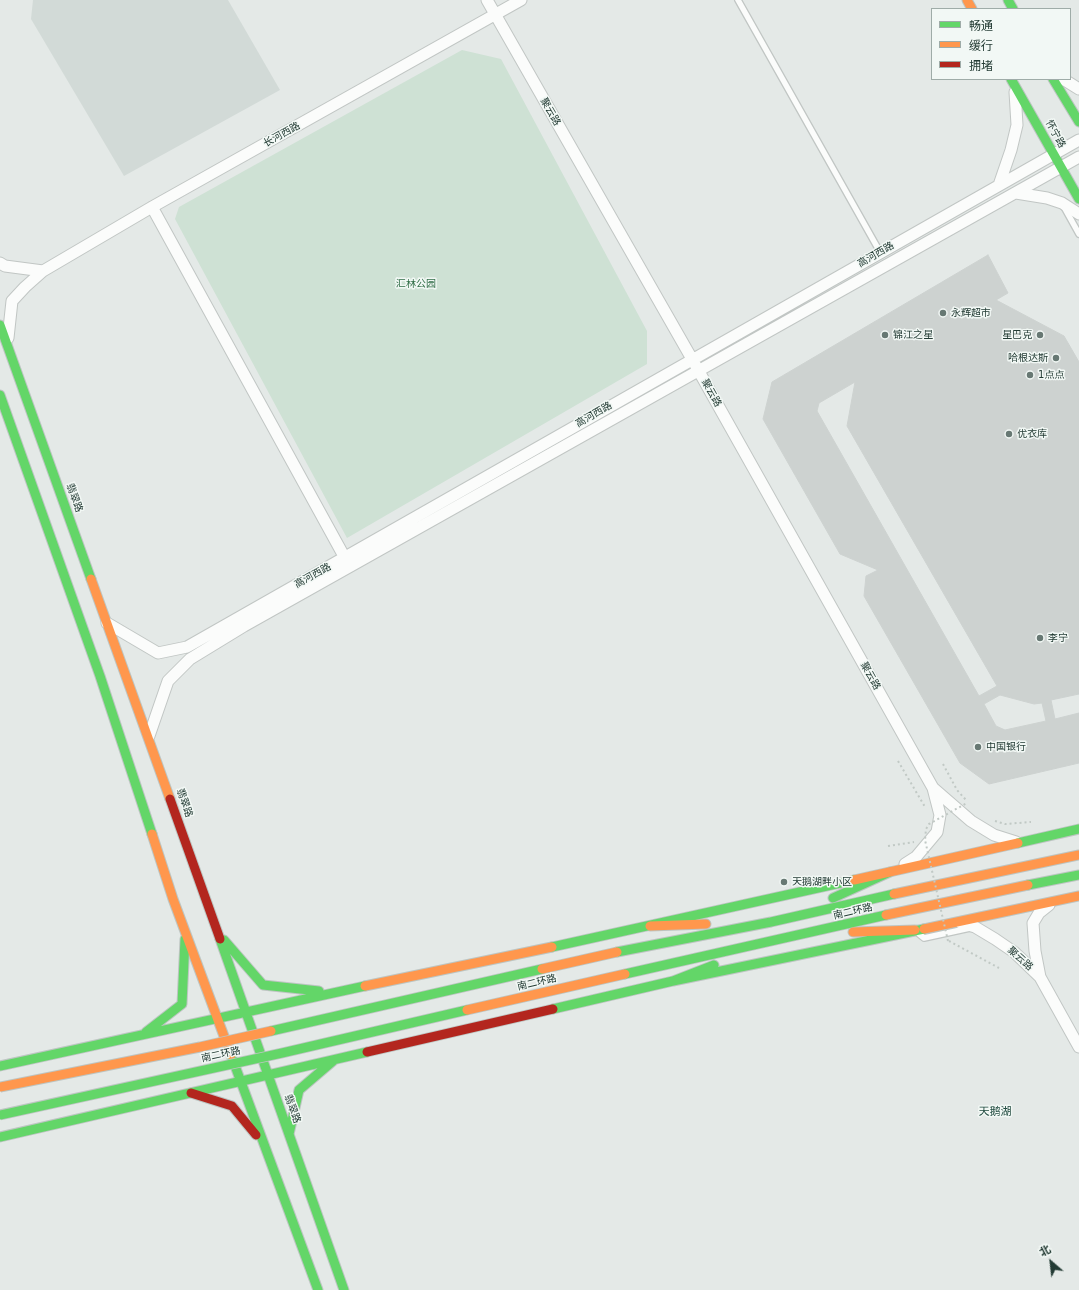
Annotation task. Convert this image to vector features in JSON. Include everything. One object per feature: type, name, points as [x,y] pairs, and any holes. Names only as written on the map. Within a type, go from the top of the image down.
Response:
[{"type":"main road","points":[[1054,80],[1079,122]]},
{"type":"main road","name":"怀宁路","points":[[1013,82],[1079,199]]},
{"type":"main road","name":"翡翠路","points":[[0,325],[344,1290]]},
{"type":"main road","points":[[0,396],[100,676],[173,898],[318,1290]]},
{"type":"main road","points":[[0,1066],[650,926],[1079,829]]},
{"type":"main road","name":"南二环路","points":[[0,1087],[200,1047],[618,952],[771,922],[1079,855]]},
{"type":"main road","points":[[793,916],[890,872]]},
{"type":"main road","name":"南二环路","points":[[0,1116],[929,905],[1079,875]]},
{"type":"main road","points":[[0,1137],[674,981],[956,921],[1054,905],[1079,896]]},
{"type":"main road","points":[[650,926],[771,922]]},
{"type":"main road","points":[[143,1035],[182,1004],[185,930]]},
{"type":"main road","points":[[802,934],[914,930]]},
{"type":"main road","points":[[217,931],[263,985],[336,993]]},
{"type":"main road","points":[[674,981],[785,938]]},
{"type":"main road","points":[[289,1134],[300,1090],[336,1059]]},
{"type":"main road","points":[[190,1093],[232,1106],[265,1146]]},
{"type":"street","name":"聚云路","points":[[487,0],[692,359],[933,788]]},
{"type":"street","name":"长河西路","points":[[7,345],[12,301],[43,271],[152,207],[521,0]]},
{"type":"street","points":[[1064,80],[1079,89]]},
{"type":"street","points":[[999,185],[1011,150],[1017,125],[1013,82]]},
{"type":"street","name":"高河西路","points":[[107,623],[158,653],[187,647],[1079,140]]},
{"type":"street","name":"高河西路","points":[[148,737],[168,681],[190,659],[251,623],[1079,157]]},
{"type":"street","points":[[1016,193],[1047,198],[1062,204],[1079,214]]},
{"type":"street","points":[[152,207],[345,558]]},
{"type":"street","points":[[0,263],[5,266],[43,271]]},
{"type":"street","points":[[933,788],[970,821],[994,835],[1018,843]]},
{"type":"street","points":[[890,872],[916,857],[937,832],[940,815],[933,788]]},
{"type":"street","name":"聚云路","points":[[1040,977],[1035,951],[1033,923],[1036,914],[1054,905]]},
{"type":"street","name":"聚云路","points":[[956,921],[978,926],[1014,952],[1040,977],[1079,1047]]},
{"type":"lane","points":[[738,0],[880,252]]},
{"type":"lane","points":[[1062,204],[1079,234]]},
{"type":"lane","points":[[914,930],[924,938],[978,926]]},
{"type":"path","points":[[898,761],[926,808]]},
{"type":"path","points":[[943,764],[957,790],[972,806]]},
{"type":"path","points":[[968,803],[929,824],[926,829],[925,840],[948,941],[999,968]]},
{"type":"path","points":[[991,819],[995,822],[1005,824],[1031,822]]},
{"type":"path","points":[[888,846],[925,840]]},
{"type":"shaded area","points":[[33,0],[228,0],[280,90],[124,176],[31,19]]},
{"type":"green space","name":"汇林公园","points":[[462,50],[501,59],[647,331],[647,364],[347,538],[175,219],[179,207]]},
{"type":"building","points":[[988,255],[1008,293],[996,300],[1064,336],[1079,362],[1079,694],[1051,700],[1055,719],[1079,713],[1079,763],[989,784],[960,763],[864,596],[866,576],[878,570],[840,554],[763,419],[772,382]],"holes":[[[855,382],[847,426],[997,686],[979,696],[817,411],[819,403]],[[1000,695],[1034,704],[1042,703],[1046,721],[1005,730],[996,726],[984,704]]]},
{"type":"traffic: fast","points":[[1008,0],[1012,8]]},
{"type":"traffic: fast","points":[[1012,80],[1079,199]]},
{"type":"traffic: fast","points":[[1054,80],[1079,122]]},
{"type":"traffic: fast","points":[[0,325],[91,579]]},
{"type":"traffic: fast","points":[[0,395],[100,676],[152,834]]},
{"type":"traffic: fast","points":[[1018,843],[1079,829]]},
{"type":"traffic: fast","points":[[833,898],[890,872]]},
{"type":"traffic: fast","points":[[1028,885],[1079,875]]},
{"type":"traffic: fast","points":[[552,947],[854,880]]},
{"type":"traffic: fast","points":[[617,952],[771,922],[894,894]]},
{"type":"traffic: fast","points":[[625,974],[886,915]]},
{"type":"traffic: fast","points":[[553,1009],[673,981],[924,929]]},
{"type":"traffic: fast","points":[[146,1032],[182,1004],[185,939]]},
{"type":"traffic: fast","points":[[220,939],[344,1290]]},
{"type":"traffic: fast","points":[[224,940],[263,985],[319,991]]},
{"type":"traffic: fast","points":[[673,981],[714,965]]},
{"type":"traffic: fast","points":[[271,1031],[542,969]]},
{"type":"traffic: fast","points":[[0,1066],[365,986]]},
{"type":"traffic: fast","points":[[0,1115],[282,1053],[467,1010]]},
{"type":"traffic: fast","points":[[0,1137],[367,1052]]},
{"type":"traffic: fast","points":[[231,1055],[318,1290]]},
{"type":"traffic: fast","points":[[289,1134],[299,1090],[333,1061]]},
{"type":"traffic: slow","points":[[967,0],[971,8]]},
{"type":"traffic: slow","points":[[91,579],[170,799]]},
{"type":"traffic: slow","points":[[152,834],[173,899],[231,1055]]},
{"type":"traffic: slow","points":[[854,880],[1018,843]]},
{"type":"traffic: slow","points":[[894,894],[1079,855]]},
{"type":"traffic: slow","points":[[886,915],[1028,885]]},
{"type":"traffic: slow","points":[[924,929],[1079,896]]},
{"type":"traffic: slow","points":[[650,926],[706,924]]},
{"type":"traffic: slow","points":[[853,932],[915,930]]},
{"type":"traffic: slow","points":[[365,986],[552,947]]},
{"type":"traffic: slow","points":[[542,969],[617,952]]},
{"type":"traffic: slow","points":[[467,1010],[625,974]]},
{"type":"traffic: slow","points":[[0,1087],[200,1047],[271,1031]]},
{"type":"traffic: jam","points":[[170,799],[220,939]]},
{"type":"traffic: jam","points":[[367,1052],[553,1009]]},
{"type":"traffic: jam","points":[[191,1093],[232,1106],[256,1135]]},
{"type":"place","name":"永辉超市","points":[[943,313]]},
{"type":"place","name":"锦江之星","points":[[885,335]]},
{"type":"place","name":"星巴克","points":[[1040,335]]},
{"type":"place","name":"哈根达斯","points":[[1056,358]]},
{"type":"place","name":"1点点","points":[[1030,375]]},
{"type":"place","name":"优衣库","points":[[1009,434]]},
{"type":"place","name":"李宁","points":[[1040,638]]},
{"type":"place","name":"中国银行","points":[[978,747]]},
{"type":"place","name":"天鹅湖畔小区","points":[[784,882]]},
{"type":"district","name":"天鹅湖","points":[[995,1112]]}]
